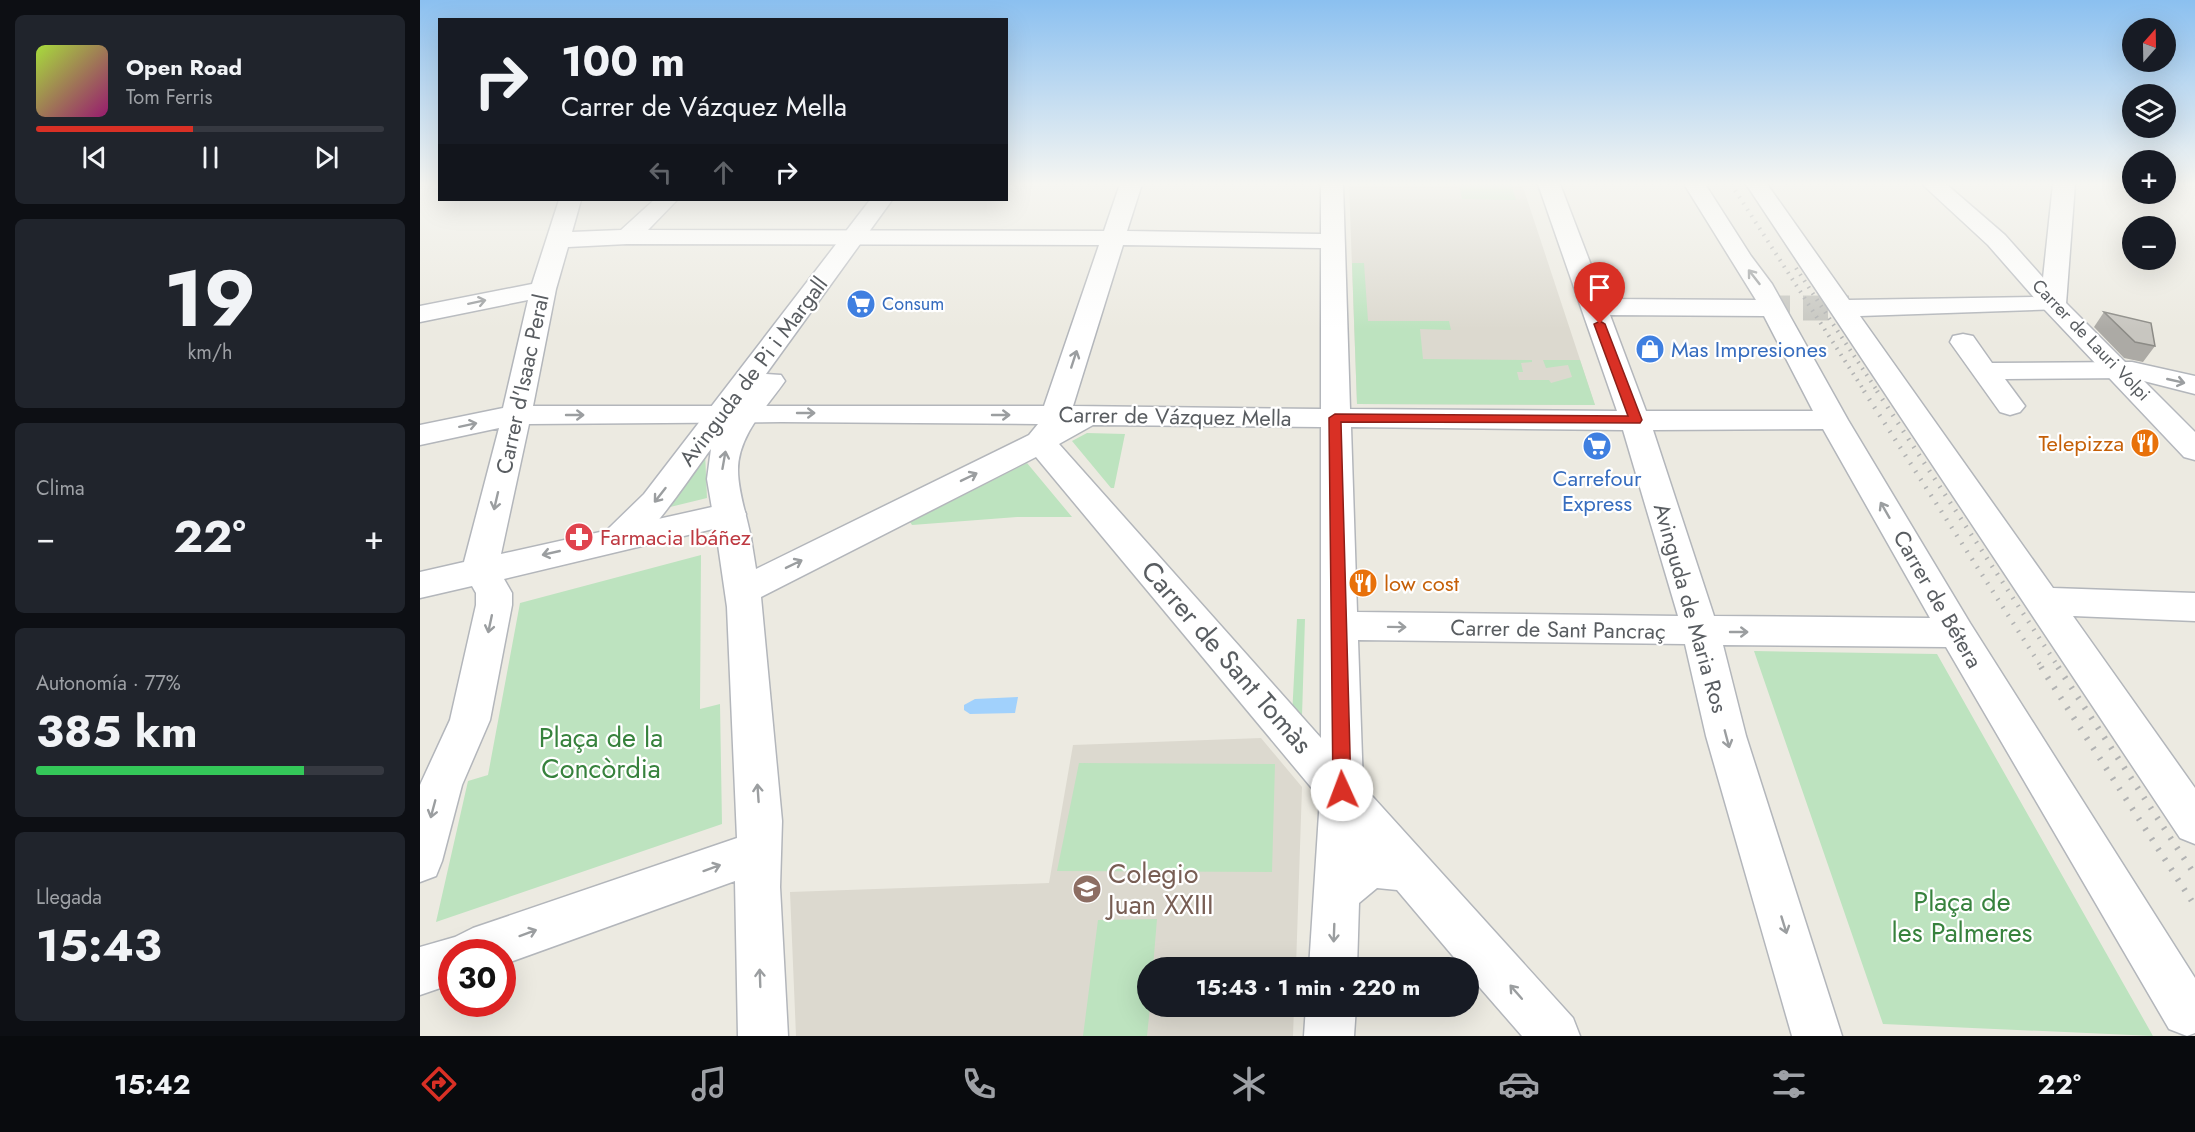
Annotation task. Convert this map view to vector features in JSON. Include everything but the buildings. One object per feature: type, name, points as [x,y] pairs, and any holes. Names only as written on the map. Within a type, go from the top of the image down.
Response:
[{"type":"street","name":"Carrer d'Isaac Peral","points":[[480,569],[543,289],[559,232]]},
{"type":"street","points":[[627,237],[632,232]]},
{"type":"street","name":"Avinguda de Pi i Margall","points":[[862,238],[865,232]]},
{"type":"street","name":"Avinguda de Pi i Margall","points":[[620,537],[655,502],[734,414],[868,232]]},
{"type":"street","points":[[742,591],[1048,429],[1115,232]]},
{"type":"street","points":[[1332,232],[1342,790],[1333,957]]},
{"type":"street","name":"Avinguda de Maria Ros","points":[[1567,232],[1635,420],[1701,632],[1726,736],[1817,1036]]},
{"type":"street","name":"Carrer de Bétera","points":[[1724,232],[1741,260],[1760,284],[1833,420],[1956,633],[2187,1011]]},
{"type":"street","points":[[1789,232],[2195,824]]},
{"type":"street","name":"Carrer de Lauri Volpi","points":[[1987,232],[2053,304],[2195,450]]},
{"type":"street","points":[[1849,308],[2053,304],[2060,232]]},
{"type":"street","points":[[556,240],[627,237],[1332,241]]},
{"type":"street","points":[[420,314],[543,289]]},
{"type":"street","points":[[1594,307],[1765,309]]},
{"type":"street","points":[[1963,342],[2010,406]]},
{"type":"street","points":[[1985,371],[2132,370],[2195,385]]},
{"type":"street","name":"Carrer de Vázquez Mella","points":[[420,435],[516,415],[734,414],[1048,429],[1088,416],[1833,420]]},
{"type":"street","name":"Avinguda de Pi i Margall","points":[[732,526],[722,467],[734,414]]},
{"type":"street","name":"Carrer de Sant Tomàs","points":[[1048,429],[1412,874],[1555,1036]]},
{"type":"street","points":[[420,585],[620,537],[732,526],[742,591],[760,821],[757,887],[763,1036]]},
{"type":"street","points":[[420,861],[441,785],[470,720],[494,605],[494,593],[480,569]]},
{"type":"street","points":[[2043,601],[2195,607]]},
{"type":"street","name":"Carrer de Sant Pancraç","points":[[1339,626],[1701,632],[1956,633]]},
{"type":"street","points":[[510,939],[759,851]]},
{"type":"street","points":[[1336,894],[1360,872],[1375,866],[1384,865],[1412,874]]},
{"type":"street","points":[[420,971],[438,965]]},
{"type":"street","points":[[1329,1036],[1330,1017]]},
{"type":"shaded area","points":[[1351,232],[1538,232],[1595,405],[1357,404]]},
{"type":"shaded area","name":"Colegio Juan XXIII","points":[[1261,738],[1302,787],[1296,957],[1137,957],[1137,1017],[1294,1017],[1293,1036],[796,1036],[790,892],[1049,883],[1073,745]]},
{"type":"green space","points":[[1352,263],[1364,263],[1368,321],[1449,321],[1451,330],[1420,329],[1423,359],[1532,360],[1532,362],[1521,363],[1523,372],[1517,372],[1519,380],[1549,380],[1551,383],[1572,377],[1568,365],[1546,368],[1543,360],[1580,360],[1595,405],[1357,404]]},
{"type":"green space","points":[[1087,433],[1125,434],[1114,488],[1111,488],[1072,441]]},
{"type":"green space","points":[[705,452],[707,498],[666,508]]},
{"type":"green space","points":[[1027,463],[1072,517],[1017,517],[912,525],[910,522]]},
{"type":"green space","name":"Plaça de la Concòrdia","points":[[701,555],[700,709],[720,704],[722,824],[436,922],[468,781],[488,775],[520,603]]},
{"type":"green space","points":[[1297,619],[1305,619],[1302,716],[1292,716]]},
{"type":"green space","name":"Plaça de les Palmeres","points":[[1754,651],[1937,654],[2153,1036],[1883,1024]]},
{"type":"green space","points":[[1079,763],[1275,764],[1272,872],[1057,871]]},
{"type":"green space","points":[[1157,919],[1154,957],[1137,957],[1137,1017],[1149,1017],[1147,1036],[1083,1036],[1098,920]]},
{"type":"water","points":[[1018,697],[1015,713],[970,714],[964,710],[964,705],[975,699]]},
{"type":"tunnel","points":[[1765,308],[1849,308]]},
{"type":"railway","points":[[1762,232],[1865,392]]},
{"type":"railway","points":[[1796,268],[1878,392]]},
{"type":"railway","points":[[1864,391],[2042,668]]},
{"type":"railway","points":[[1877,391],[2059,668]]},
{"type":"railway","points":[[2041,667],[2195,906]]},
{"type":"railway","points":[[2058,667],[2195,875]]},
{"type":"place","name":"Consum","points":[[861,304]]},
{"type":"place","name":"Mas Impresiones","points":[[1650,349]]},
{"type":"place","name":"Telepizza","points":[[2145,443]]},
{"type":"place","name":"Carrefour Express","points":[[1597,446]]},
{"type":"place","name":"Farmacia Ibáñez","points":[[579,537]]},
{"type":"place","name":"low cost","points":[[1363,583]]},
{"type":"place","name":"Colegio Juan XXIII","points":[[1087,889]]},
{"type":"route","points":[[1342,790],[1335,418],[1635,420],[1600,324]]}]
